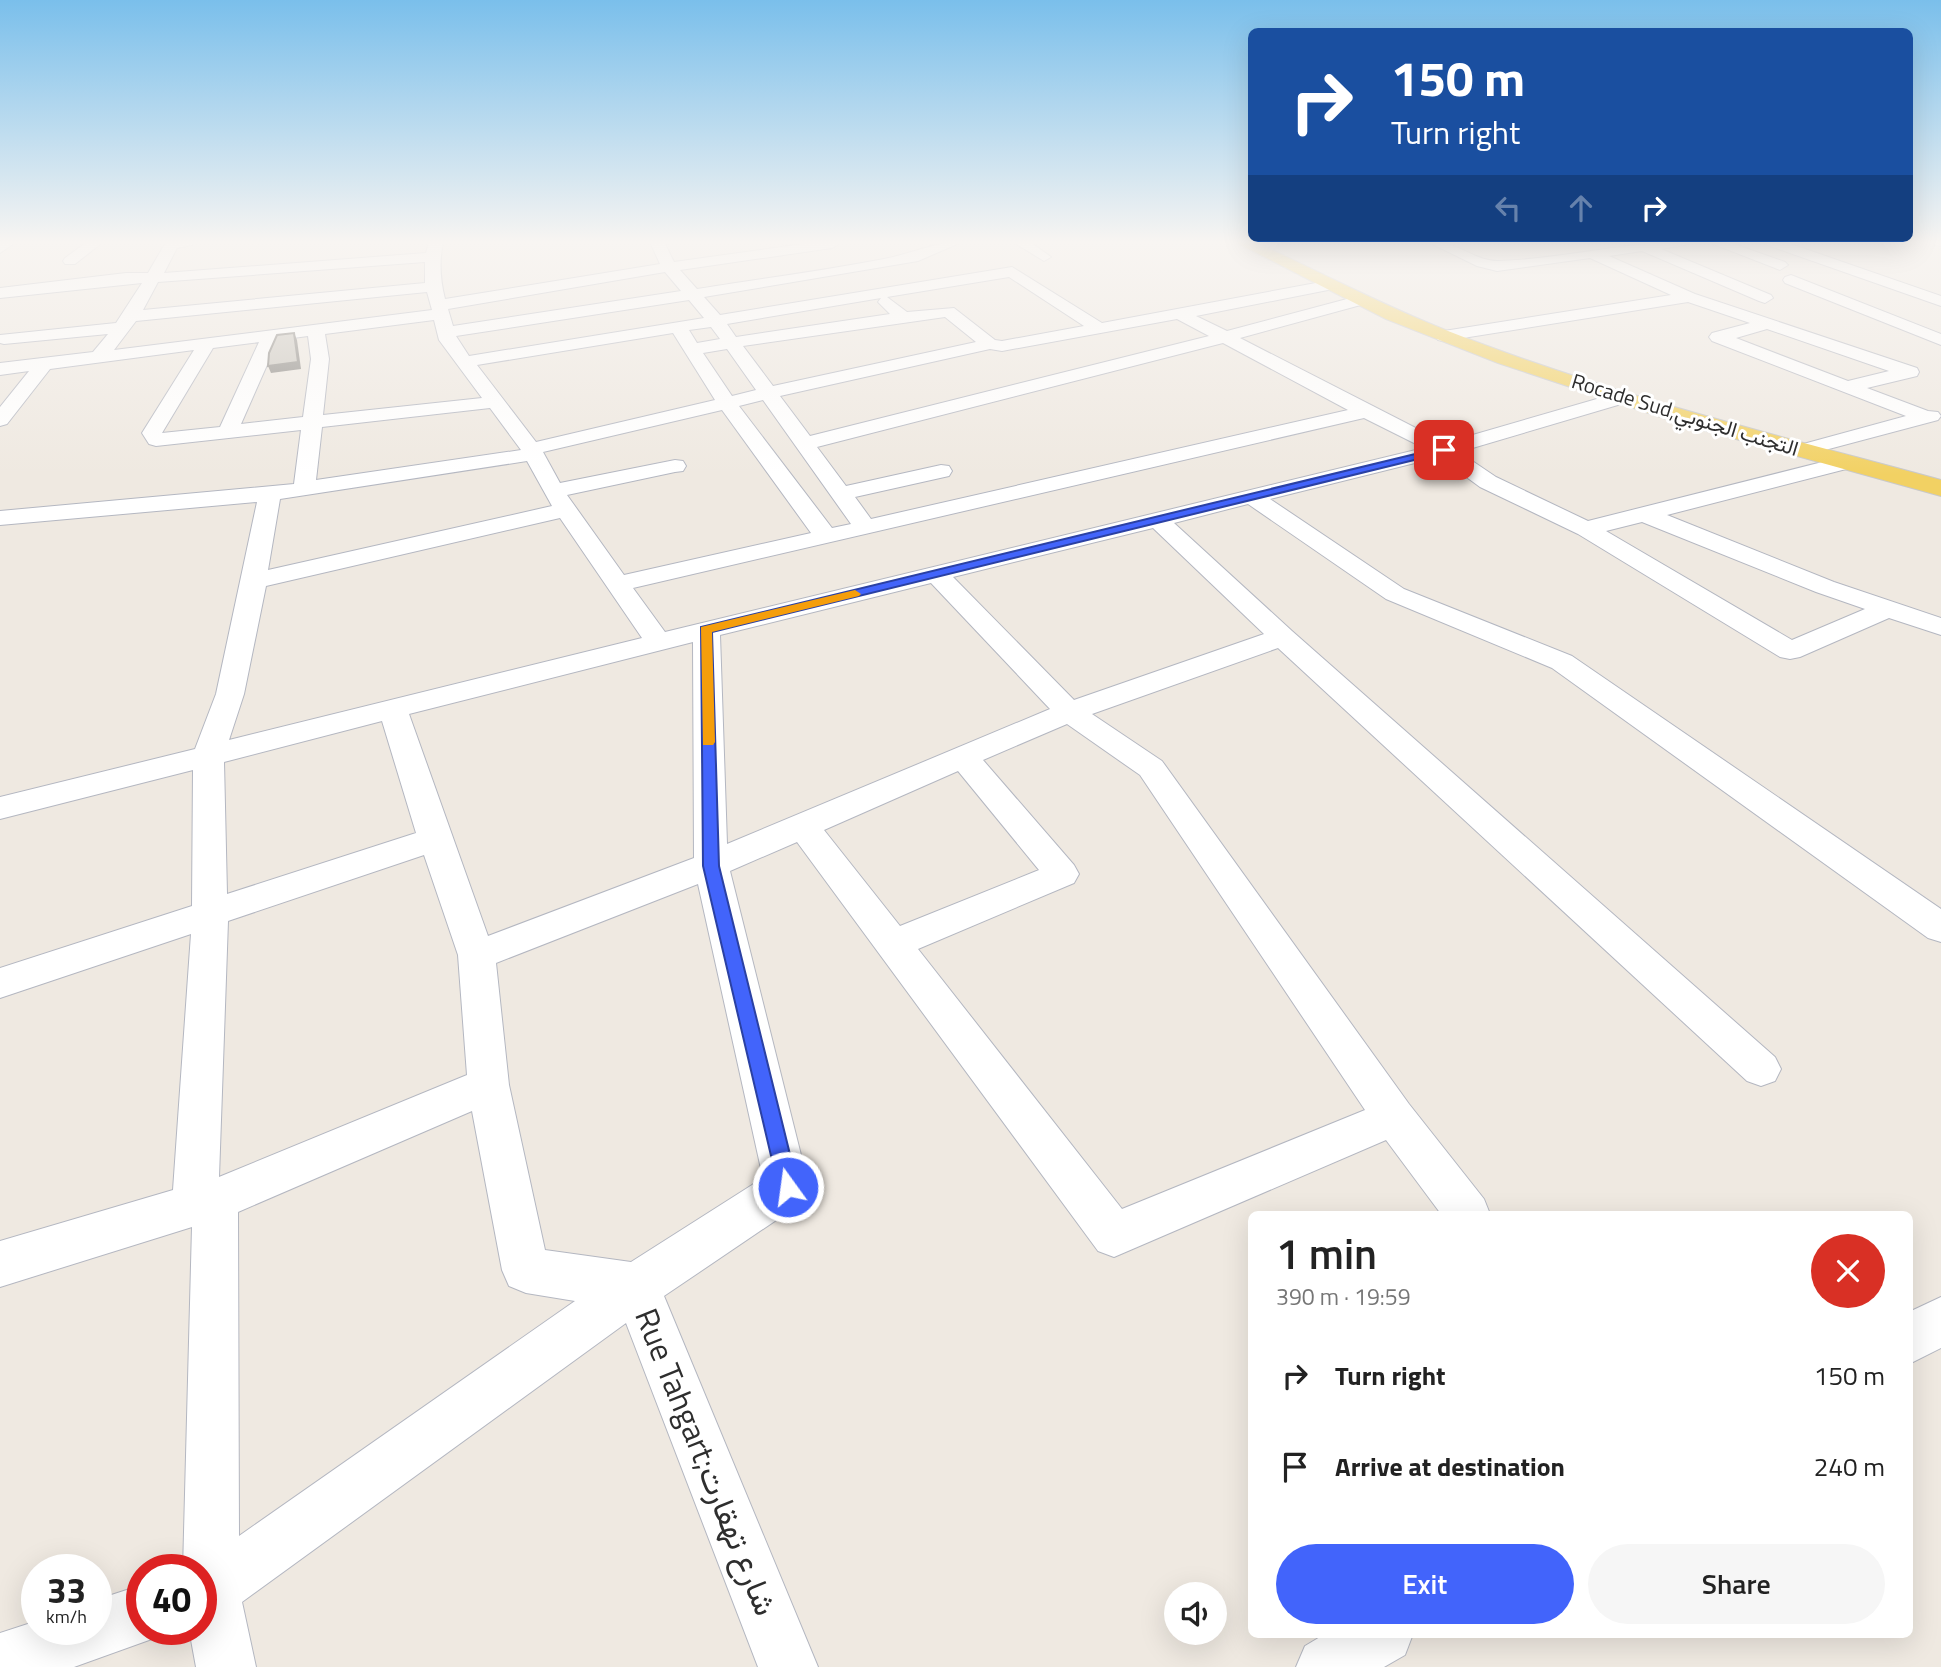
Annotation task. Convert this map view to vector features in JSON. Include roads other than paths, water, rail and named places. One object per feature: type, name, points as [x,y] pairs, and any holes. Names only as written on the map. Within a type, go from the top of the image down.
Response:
[{"type":"main road","name":"Rocade Sud,التجنب الجنوبي","points":[[1407,320],[1444,336],[1621,398],[1941,488]]},
{"type":"street","points":[[7,333],[159,320]]},
{"type":"street","points":[[0,369],[316,331],[362,320]]},
{"type":"street","points":[[444,320],[448,340],[532,452],[559,500],[658,642]]},
{"type":"street","points":[[670,320],[727,403],[825,535]]},
{"type":"street","points":[[465,362],[723,320]]},
{"type":"street","points":[[692,349],[884,320]]},
{"type":"street","points":[[958,320],[990,344]]},
{"type":"street","points":[[1086,320],[1102,330]]},
{"type":"street","points":[[0,518],[304,490],[532,452],[768,393],[990,344],[1002,346],[1151,320]]},
{"type":"street","points":[[1191,320],[1444,450],[1488,482],[1586,529],[1790,650],[1888,609]]},
{"type":"street","points":[[803,444],[1289,320]]},
{"type":"street","points":[[1444,336],[1546,320]]},
{"type":"street","points":[[1756,320],[1910,372],[1845,387]]},
{"type":"street","points":[[1890,320],[1941,340]]},
{"type":"street","points":[[716,321],[864,526]]},
{"type":"street","points":[[99,357],[126,322]]},
{"type":"street","points":[[1768,324],[1718,337],[1845,387],[1934,415]]},
{"type":"street","points":[[304,490],[320,359],[316,331]]},
{"type":"street","points":[[227,433],[270,337]]},
{"type":"street","points":[[206,345],[152,433],[156,440],[494,402]]},
{"type":"street","points":[[912,361],[966,402]]},
{"type":"street","points":[[0,419],[44,364]]},
{"type":"street","points":[[0,808],[706,630],[1444,450],[1621,398]]},
{"type":"street","points":[[619,584],[1366,412]]},
{"type":"street","points":[[1801,450],[1934,415]]},
{"type":"street","points":[[1586,529],[1846,462]]},
{"type":"street","points":[[254,581],[559,500],[675,466]]},
{"type":"street","points":[[840,494],[941,471]]},
{"type":"street","points":[[206,1554],[205,1203],[210,915],[208,756],[230,695],[271,494]]},
{"type":"street","points":[[1252,497],[1395,594],[1562,662],[1941,928]]},
{"type":"street","points":[[1644,514],[1825,587],[1941,627]]},
{"type":"street","points":[[1158,520],[1282,637],[1761,1069]]},
{"type":"street","points":[[936,574],[1069,712],[1151,768],[1394,1117],[1466,1211]]},
{"type":"street","name":"Rue Tahgart;شارع تهقارت","points":[[706,630],[711,866],[788,1187],[636,1287],[788,1667]]},
{"type":"street","points":[[477,955],[711,866],[1069,712],[1282,637]]},
{"type":"street","points":[[393,709],[435,839],[477,955],[488,1085],[526,1270],[636,1287]]},
{"type":"street","points":[[893,944],[1062,874],[963,757]]},
{"type":"street","points":[[803,826],[1114,1235],[1394,1117]]},
{"type":"street","points":[[0,983],[435,839]]},
{"type":"street","points":[[0,1264],[205,1203],[488,1085]]},
{"type":"street","points":[[217,1584],[636,1287]]},
{"type":"street","points":[[1913,1337],[1941,1321]]},
{"type":"street","points":[[0,1663],[126,1620]]},
{"type":"street","points":[[217,1633],[226,1667]]},
{"type":"street","points":[[1326,1667],[1377,1638]]}]
